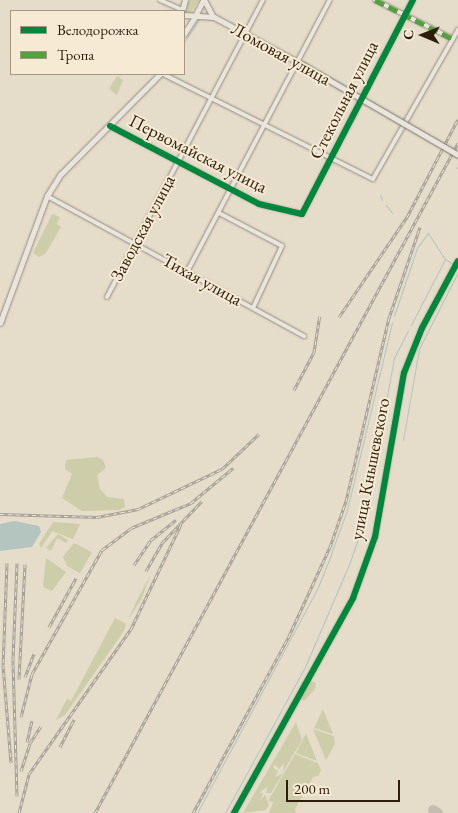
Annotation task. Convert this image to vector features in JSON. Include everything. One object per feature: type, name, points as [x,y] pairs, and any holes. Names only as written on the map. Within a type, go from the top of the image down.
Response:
[{"type":"main road","points":[[195,17],[204,0]]},
{"type":"main road","points":[[204,0],[214,17]]},
{"type":"main road","points":[[185,13],[195,17],[214,17]]},
{"type":"main road","name":"Ломовая улица","points":[[214,17],[458,155]]},
{"type":"street","points":[[160,0],[178,10]]},
{"type":"street","name":"Заводская улица","points":[[107,298],[134,243],[263,0]]},
{"type":"street","points":[[187,272],[263,126],[300,64],[330,0]]},
{"type":"street","points":[[375,0],[453,39]]},
{"type":"street","name":"Стекольная улица","points":[[302,214],[412,0]]},
{"type":"street","points":[[185,32],[195,17]]},
{"type":"street","points":[[163,75],[330,160],[373,179],[458,30]]},
{"type":"street","points":[[0,323],[47,196],[60,175],[160,75]]},
{"type":"street","name":"Первомайская улица","points":[[110,126],[230,187],[259,204],[302,214]]},
{"type":"street","name":"Тихая улица","points":[[47,196],[304,336]]},
{"type":"street","points":[[219,213],[282,246],[253,308]]},
{"type":"street","name":"улица Кнышевского","points":[[234,813],[352,598],[375,536],[404,373],[422,328],[458,261]]},
{"type":"green space","points":[[189,0],[199,0],[189,15],[184,10]]},
{"type":"green space","points":[[117,76],[123,80],[117,95],[109,89]]},
{"type":"green space","points":[[52,214],[60,217],[57,224],[61,227],[46,253],[39,257],[33,253]]},
{"type":"green space","points":[[97,457],[103,460],[106,468],[97,475],[100,489],[107,497],[124,499],[125,507],[120,510],[82,511],[62,498],[72,474],[65,469],[66,460]]},
{"type":"green space","points":[[53,522],[80,524],[73,539],[52,531],[41,548],[39,544]]},
{"type":"green space","points":[[58,534],[68,540],[66,543],[57,538],[51,551],[46,548]]},
{"type":"green space","points":[[74,543],[92,552],[80,573],[67,566],[63,557]]},
{"type":"green space","points":[[46,558],[66,572],[52,591],[43,587]]},
{"type":"green space","points":[[151,574],[141,600],[128,620],[137,600]]},
{"type":"green space","points":[[115,618],[126,624],[124,631],[65,715],[56,720],[67,699],[71,701]]},
{"type":"green space","points":[[311,681],[316,683],[315,689],[304,701],[301,699]]},
{"type":"green space","points":[[323,709],[333,734],[314,728]]},
{"type":"green space","points":[[296,722],[302,740],[283,772],[284,763],[279,769],[275,765],[273,768],[278,771],[275,777],[283,773],[271,793],[266,793],[267,787],[260,792],[263,794],[260,800],[265,795],[269,805],[266,810],[243,813]]},
{"type":"green space","points":[[313,729],[334,736],[335,744],[326,760]]},
{"type":"green space","points":[[306,733],[317,761],[296,753]]},
{"type":"green space","points":[[295,754],[318,763],[321,770],[318,776],[313,777],[295,809],[296,813],[269,813],[273,802],[268,801]]},
{"type":"shaded area","points":[[15,521],[39,526],[41,532],[32,547],[0,551],[0,524]]},
{"type":"waterway","points":[[185,41],[199,20]]},
{"type":"waterway","points":[[380,195],[382,200]]},
{"type":"waterway","points":[[386,205],[392,213]]},
{"type":"waterway","points":[[394,316],[417,248],[428,233],[445,259],[458,267]]},
{"type":"waterway","points":[[411,325],[445,259]]},
{"type":"waterway","points":[[403,440],[419,349],[458,272]]},
{"type":"waterway","points":[[197,813],[318,587],[347,510],[392,322]]},
{"type":"waterway","points":[[225,813],[305,667],[350,562],[364,520],[394,358],[408,330]]},
{"type":"taxiway","points":[[433,810],[438,813]]},
{"type":"railway","points":[[339,317],[407,217],[458,119]]},
{"type":"railway","points":[[95,813],[458,143]]},
{"type":"railway","points":[[193,813],[289,636],[330,547],[346,501],[389,318],[420,227]]},
{"type":"railway","points":[[294,390],[314,352],[320,316]]},
{"type":"railway","points":[[0,514],[97,517],[138,509],[222,469],[259,434]]},
{"type":"railway","points":[[21,717],[32,674],[102,550],[131,528],[191,503],[233,468]]},
{"type":"railway","points":[[146,571],[162,543],[202,501]]},
{"type":"railway","points":[[134,565],[151,540],[176,520]]},
{"type":"railway","points":[[19,813],[29,774],[131,629],[181,524]]},
{"type":"railway","points":[[7,563],[3,665],[11,763]]},
{"type":"railway","points":[[17,563],[13,659],[17,796]]},
{"type":"railway","points":[[19,679],[25,564]]},
{"type":"railway","points":[[49,627],[76,578]]},
{"type":"railway","points":[[25,677],[34,654]]},
{"type":"railway","points":[[60,747],[74,719]]},
{"type":"railway","points":[[27,742],[32,721]]},
{"type":"railway","points":[[21,771],[30,743],[41,726]]},
{"type":"marked path","points":[[375,0],[453,39]]},
{"type":"cycle path","points":[[110,126],[259,204],[302,214],[413,0]]},
{"type":"cycle path","points":[[234,813],[353,598],[375,537],[404,373],[422,328],[458,261]]}]
